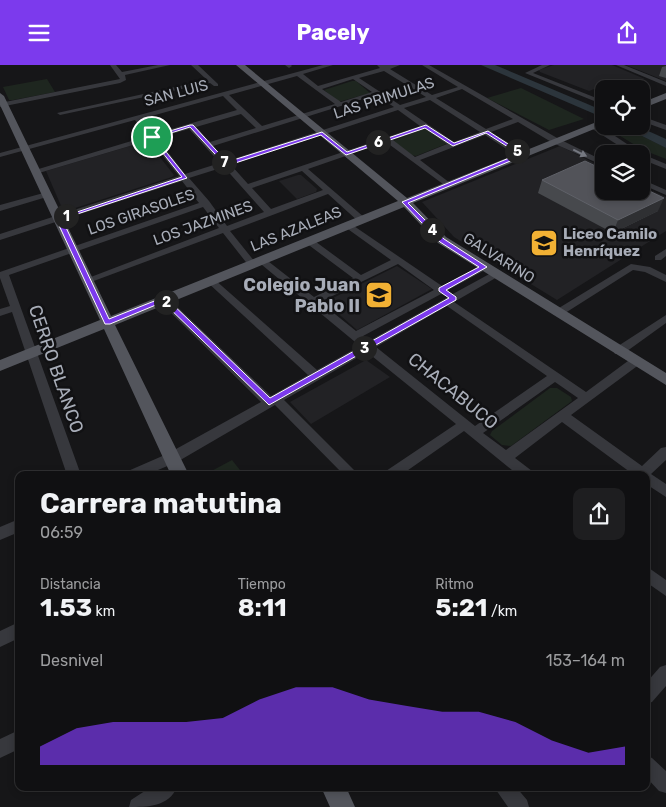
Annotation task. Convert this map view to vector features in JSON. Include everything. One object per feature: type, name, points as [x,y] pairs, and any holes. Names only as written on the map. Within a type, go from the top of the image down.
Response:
[{"type":"main road","name":"GALVARINO","points":[[240,65],[405,202],[442,240],[666,380]]},
{"type":"main road","points":[[650,102],[666,96]]},
{"type":"main road","points":[[1,102],[36,171],[178,471]]},
{"type":"main road","name":"LAS AZALEAS","points":[[0,366],[594,126]]},
{"type":"main road","points":[[335,791],[343,807]]},
{"type":"street","points":[[113,65],[124,79]]},
{"type":"street","points":[[1,102],[50,96],[120,81],[159,66],[167,65]]},
{"type":"street","points":[[60,113],[139,96],[214,83],[194,65]]},
{"type":"street","name":"SAN LUIS","points":[[0,155],[330,65]]},
{"type":"street","points":[[317,88],[383,67],[397,65]]},
{"type":"street","points":[[425,65],[556,141],[595,160]]},
{"type":"street","points":[[547,65],[528,73],[595,99]]},
{"type":"street","points":[[619,65],[666,84]]},
{"type":"street","points":[[383,67],[522,155]]},
{"type":"street","points":[[298,74],[339,105]]},
{"type":"street","points":[[354,77],[453,145]]},
{"type":"street","name":"LAS PRIMULAS","points":[[0,237],[463,87]]},
{"type":"street","points":[[133,89],[139,96]]},
{"type":"street","points":[[209,145],[377,93]]},
{"type":"street","points":[[224,94],[261,129]]},
{"type":"street","points":[[50,96],[66,122]]},
{"type":"street","points":[[36,171],[242,111]]},
{"type":"street","name":"CHACABUCO","points":[[137,118],[226,229],[256,262],[312,302],[522,471]]},
{"type":"street","points":[[414,160],[519,119]]},
{"type":"street","points":[[650,122],[666,128]]},
{"type":"street","points":[[191,126],[270,213]]},
{"type":"street","points":[[247,187],[426,126]]},
{"type":"street","points":[[594,126],[624,145]]},
{"type":"street","points":[[387,139],[447,185]]},
{"type":"street","points":[[650,160],[666,167]]},
{"type":"street","points":[[303,168],[362,220]]},
{"type":"street","points":[[650,185],[666,193]]},
{"type":"street","name":"LOS JAZMINES","points":[[88,280],[328,191]]},
{"type":"street","points":[[0,208],[47,194]]},
{"type":"street","name":"LOS GIRASOLES","points":[[2,275],[206,203]]},
{"type":"street","points":[[348,225],[441,290],[450,300],[587,398]]},
{"type":"street","points":[[309,241],[360,278]]},
{"type":"street","points":[[312,302],[398,260]]},
{"type":"street","points":[[355,336],[484,267]]},
{"type":"street","points":[[558,313],[632,267],[648,269],[666,279]]},
{"type":"street","points":[[142,471],[172,458],[496,274]]},
{"type":"street","name":"CERRO BLANCO","points":[[2,275],[16,307],[73,471]]},
{"type":"street","points":[[211,281],[316,376]]},
{"type":"street","points":[[164,300],[348,471]]},
{"type":"street","points":[[0,313],[16,307]]},
{"type":"street","points":[[619,351],[666,318]]},
{"type":"street","points":[[506,457],[636,361]]},
{"type":"street","points":[[398,471],[555,376]]},
{"type":"street","points":[[562,416],[638,471]]},
{"type":"street","points":[[648,471],[666,452]]},
{"type":"street","points":[[650,479],[666,491]]},
{"type":"street","points":[[0,534],[15,527]]},
{"type":"street","points":[[650,576],[666,589]]},
{"type":"street","points":[[0,639],[15,631]]},
{"type":"street","points":[[650,691],[666,673]]},
{"type":"street","points":[[0,749],[15,741]]},
{"type":"street","points":[[650,769],[666,784]]},
{"type":"street","points":[[138,807],[162,791]]},
{"type":"street","points":[[506,791],[520,807]]},
{"type":"shaded area","points":[[554,65],[612,65],[645,79],[595,80],[595,89],[589,91],[539,70]]},
{"type":"shaded area","points":[[626,65],[666,65],[666,81]]},
{"type":"shaded area","points":[[47,79],[55,92],[9,100],[3,87]]},
{"type":"shaded area","points":[[356,81],[370,93],[338,101],[324,90]]},
{"type":"shaded area","points":[[521,88],[584,119],[549,130],[487,98]]},
{"type":"shaded area","points":[[423,129],[428,130],[446,142],[446,144],[416,156],[411,155],[393,141]]},
{"type":"shaded area","points":[[650,132],[666,139],[666,148],[640,135],[650,135]]},
{"type":"shaded area","points":[[619,135],[640,135],[666,148],[666,159],[650,153],[650,145],[635,145]]},
{"type":"shaded area","points":[[147,141],[174,175],[172,177],[69,210],[62,208],[46,171]]},
{"type":"shaded area","name":"Liceo Camilo Henríquez","points":[[560,146],[595,164],[595,200],[650,200],[650,190],[666,197],[666,231],[557,300],[454,237],[422,202]]},
{"type":"shaded area","points":[[301,175],[317,189],[316,192],[297,199],[279,181]]},
{"type":"shaded area","name":"Colegio Juan Pablo II","points":[[397,266],[432,289],[357,330],[325,302]]},
{"type":"shaded area","points":[[366,360],[390,377],[311,424],[290,402]]},
{"type":"shaded area","points":[[550,388],[557,388],[571,397],[572,401],[511,446],[502,445],[490,435],[492,431]]},
{"type":"shaded area","points":[[232,460],[241,471],[211,471]]},
{"type":"building","points":[[585,161],[595,166],[595,200],[650,200],[650,191],[664,198],[618,220],[542,180]]},
{"type":"waterway","points":[[486,65],[595,111]]},
{"type":"place","name":"Liceo Camilo Henríquez","points":[[544,243]]},
{"type":"place","name":"Colegio Juan Pablo II","points":[[379,295]]},
{"type":"route","points":[[191,126],[226,164],[322,133],[346,153],[426,126],[453,145],[486,132],[522,155],[405,202],[438,237],[484,267],[441,290],[453,298],[269,402],[164,300],[108,323],[58,219],[185,177],[152,137],[191,126]]}]
